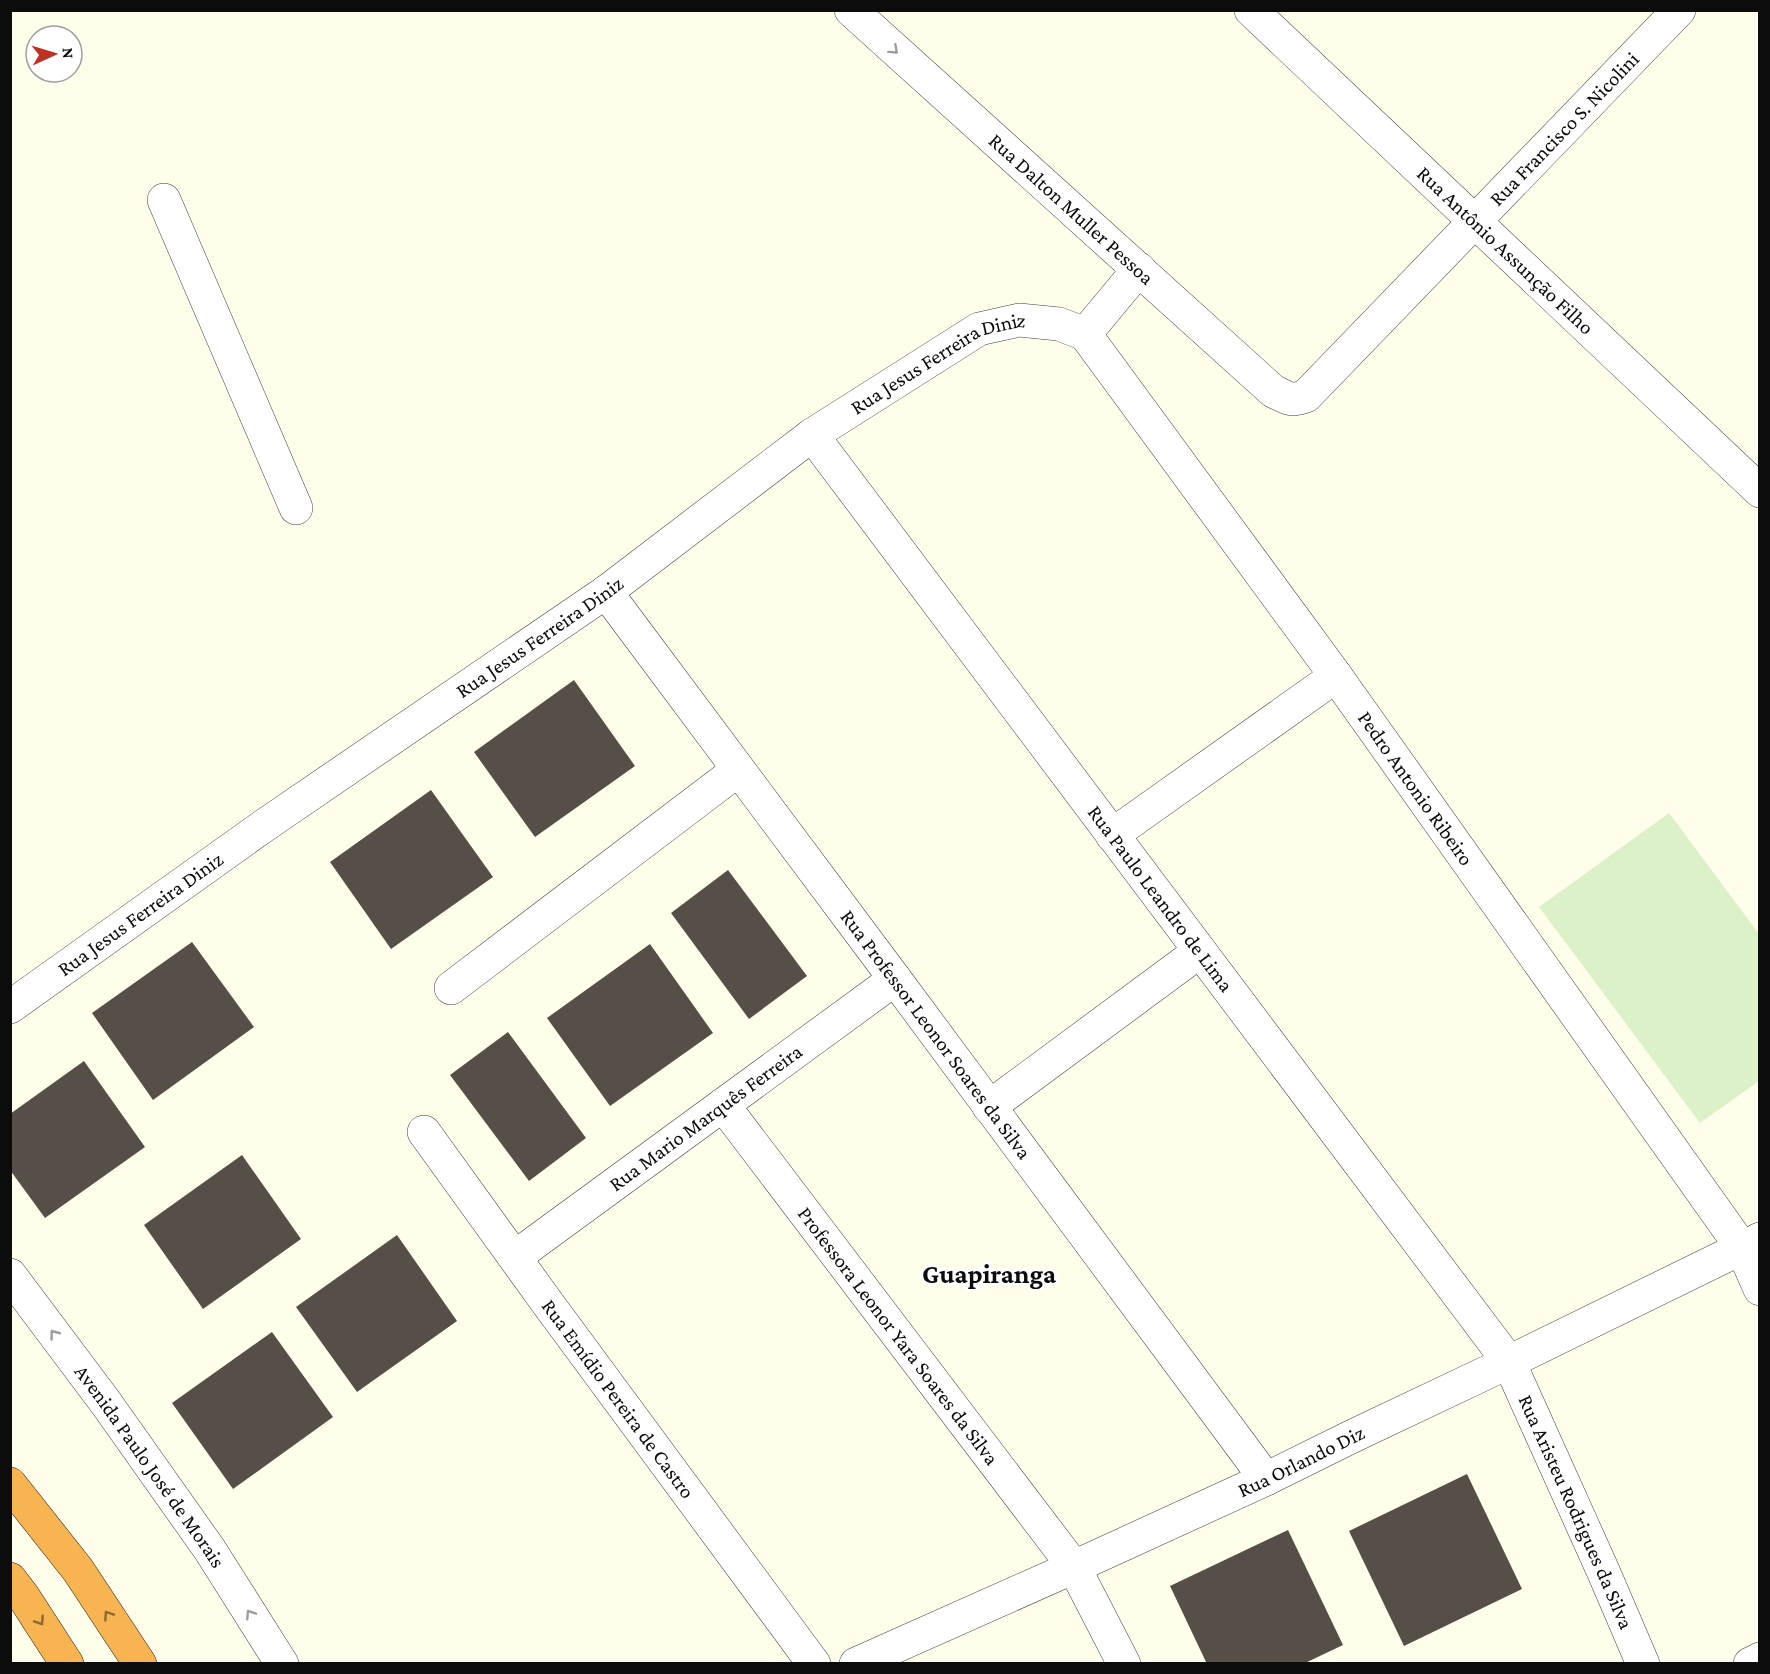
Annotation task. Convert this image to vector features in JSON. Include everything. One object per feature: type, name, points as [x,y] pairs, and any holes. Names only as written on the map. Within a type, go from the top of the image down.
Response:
[{"type":"highway","points":[[10,1484],[78,1570],[140,1664]]},
{"type":"highway","points":[[10,1579],[67,1664]]},
{"type":"street","name":"Rua Dalton Muller Pessoa","points":[[851,10],[1273,391],[1287,399],[1297,399]]},
{"type":"street","name":"Rua Antônio Assunção Filho","points":[[1251,10],[1760,491]]},
{"type":"street","name":"Rua Francisco S. Nicolini","points":[[1297,399],[1306,396],[1680,10]]},
{"type":"street","points":[[164,200],[296,508]]},
{"type":"street","points":[[1085,334],[1139,269]]},
{"type":"street","name":"Rua Jesus Ferreira Diniz","points":[[10,1007],[265,825],[606,592],[812,435],[979,329],[1019,320],[1059,324],[1085,334]]},
{"type":"street","name":"Pedro Antonio Ribeiro","points":[[1085,334],[1751,1244],[1760,1289]]},
{"type":"street","name":"Rua Paulo Leandro de Lima","points":[[812,435],[1509,1362]]},
{"type":"street","name":"Rua Professor Leonor Soares da Silva","points":[[606,592],[1266,1479]]},
{"type":"street","points":[[1112,835],[1336,676]]},
{"type":"street","points":[[451,988],[738,770]]},
{"type":"street","points":[[989,1107],[1200,951]]},
{"type":"street","name":"Rua Mario Marquês Ferreira","points":[[515,1257],[895,979]]},
{"type":"street","name":"Professora Leonor Yara Soares da Silva","points":[[723,1105],[1074,1567],[1124,1664]]},
{"type":"street","name":"Rua Emídio Pereira de Castro","points":[[424,1132],[814,1664]]},
{"type":"street","name":"Rua Orlando Diz","points":[[856,1664],[1266,1479],[1751,1244]]},
{"type":"street","name":"Avenida Paulo José de Morais","points":[[10,1275],[106,1403],[210,1550],[282,1664]]},
{"type":"street","name":"Rua Aristeu Rodrigues da Silva","points":[[1509,1362],[1643,1664]]},
{"type":"street","points":[[1750,1664],[1760,1659]]},
{"type":"green space","points":[[1669,813],[1759,934],[1759,1081],[1700,1123],[1539,907]]},
{"type":"building","points":[[574,680],[635,766],[535,837],[474,752]]},
{"type":"building","points":[[431,790],[493,877],[391,949],[330,862]]},
{"type":"building","points":[[728,870],[807,976],[749,1019],[671,913]]},
{"type":"building","points":[[192,942],[254,1027],[153,1100],[92,1013]]},
{"type":"building","points":[[650,944],[713,1033],[610,1106],[547,1018]]},
{"type":"building","points":[[508,1032],[586,1138],[529,1181],[450,1075]]},
{"type":"building","points":[[84,1061],[145,1147],[45,1218],[10,1170],[10,1114]]},
{"type":"building","points":[[242,1155],[301,1239],[203,1309],[144,1225]]},
{"type":"building","points":[[397,1235],[457,1321],[357,1392],[296,1307]]},
{"type":"building","points":[[272,1332],[333,1417],[233,1489],[172,1403]]},
{"type":"building","points":[[1467,1474],[1522,1589],[1404,1646],[1349,1531]]},
{"type":"building","points":[[1288,1530],[1343,1645],[1303,1664],[1207,1664],[1170,1586]]},
{"type":"district","name":"Guapiranga","points":[[989,1274]]}]
